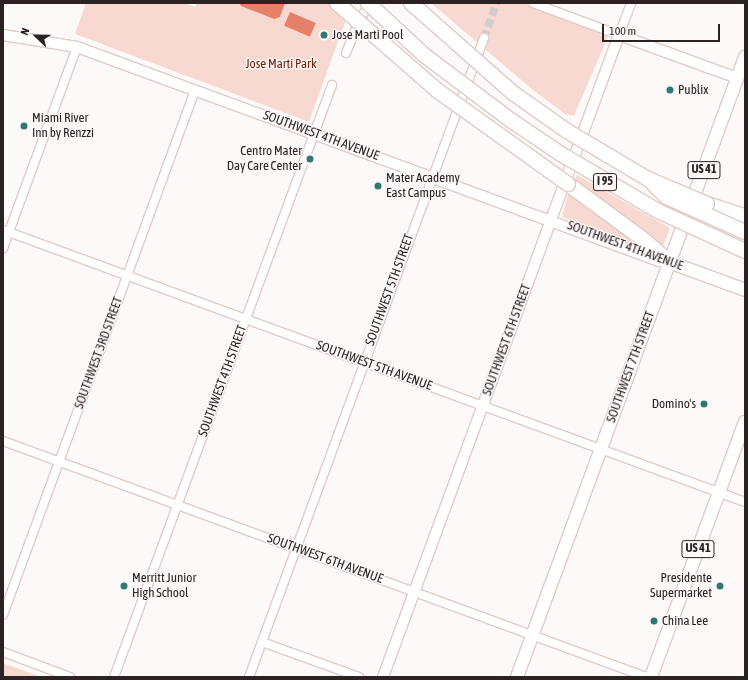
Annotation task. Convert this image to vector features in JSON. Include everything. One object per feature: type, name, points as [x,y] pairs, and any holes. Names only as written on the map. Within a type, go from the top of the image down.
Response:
[{"type":"highway","points":[[337,3],[438,91],[592,201],[643,239],[669,262]]},
{"type":"highway","name":"I 95","points":[[369,3],[424,55],[512,122],[561,154],[658,211],[745,251]]},
{"type":"highway","name":"I 95","points":[[411,3],[513,93],[592,147],[648,179],[745,216]]},
{"type":"highway","points":[[648,179],[667,197],[745,232]]},
{"type":"main road","name":"SOUTHWEST 7TH STREET","points":[[517,677],[669,262],[741,79],[745,57]]},
{"type":"main road","name":"SOUTHWEST 4TH AVENUE","points":[[669,262],[745,290]]},
{"type":"main road","name":"US 41","points":[[652,677],[745,422]]},
{"type":"street","points":[[346,53],[359,21],[369,3]]},
{"type":"street","points":[[532,3],[741,79]]},
{"type":"street","name":"SOUTHWEST 6TH STREET","points":[[383,677],[630,3]]},
{"type":"street","name":"SOUTHWEST 4TH AVENUE","points":[[3,35],[77,47],[551,219],[659,261],[669,262]]},
{"type":"street","name":"SOUTHWEST 5TH STREET","points":[[249,677],[363,362],[484,38]]},
{"type":"street","points":[[3,248],[6,231],[77,47]]},
{"type":"street","name":"SOUTHWEST 4TH STREET","points":[[114,677],[332,85]]},
{"type":"street","name":"SOUTHWEST 3RD STREET","points":[[3,615],[195,90]]},
{"type":"street","name":"SOUTHWEST 5TH AVENUE","points":[[6,231],[245,320],[745,502]]},
{"type":"street","name":"SOUTHWEST 6TH AVENUE","points":[[3,442],[646,677]]},
{"type":"street","points":[[262,642],[359,677]]},
{"type":"street","points":[[3,652],[70,677]]},
{"type":"green space","name":"Jose Marti Park","points":[[86,3],[184,3],[195,7],[197,3],[239,3],[241,6],[280,17],[285,3],[352,3],[309,122],[75,34]]},
{"type":"green space","points":[[431,3],[525,3],[608,37],[574,116],[565,114],[533,90]]},
{"type":"green space","points":[[577,175],[670,228],[663,246],[575,180]]},
{"type":"green space","points":[[568,194],[644,250],[562,217]]},
{"type":"green space","points":[[3,663],[41,677],[3,677]]},
{"type":"shaded area","points":[[239,3],[285,3],[280,17],[274,19],[241,6]]},
{"type":"shaded area","points":[[290,12],[316,23],[310,37],[284,26]]},
{"type":"tunnel","points":[[484,38],[497,3]]},
{"type":"place","name":"Jose Marti Pool","points":[[324,35]]},
{"type":"place","name":"Publix","points":[[670,90]]},
{"type":"place","name":"Miami River Inn by Renzzi","points":[[24,126]]},
{"type":"place","name":"Centro Mater Day Care Center","points":[[310,159]]},
{"type":"place","name":"Mater Academy East Campus","points":[[378,186]]},
{"type":"place","name":"Domino's","points":[[704,404]]},
{"type":"place","name":"Merritt Junior High School","points":[[124,586]]},
{"type":"place","name":"Presidente Supermarket","points":[[720,586]]},
{"type":"place","name":"China Lee","points":[[654,621]]}]
